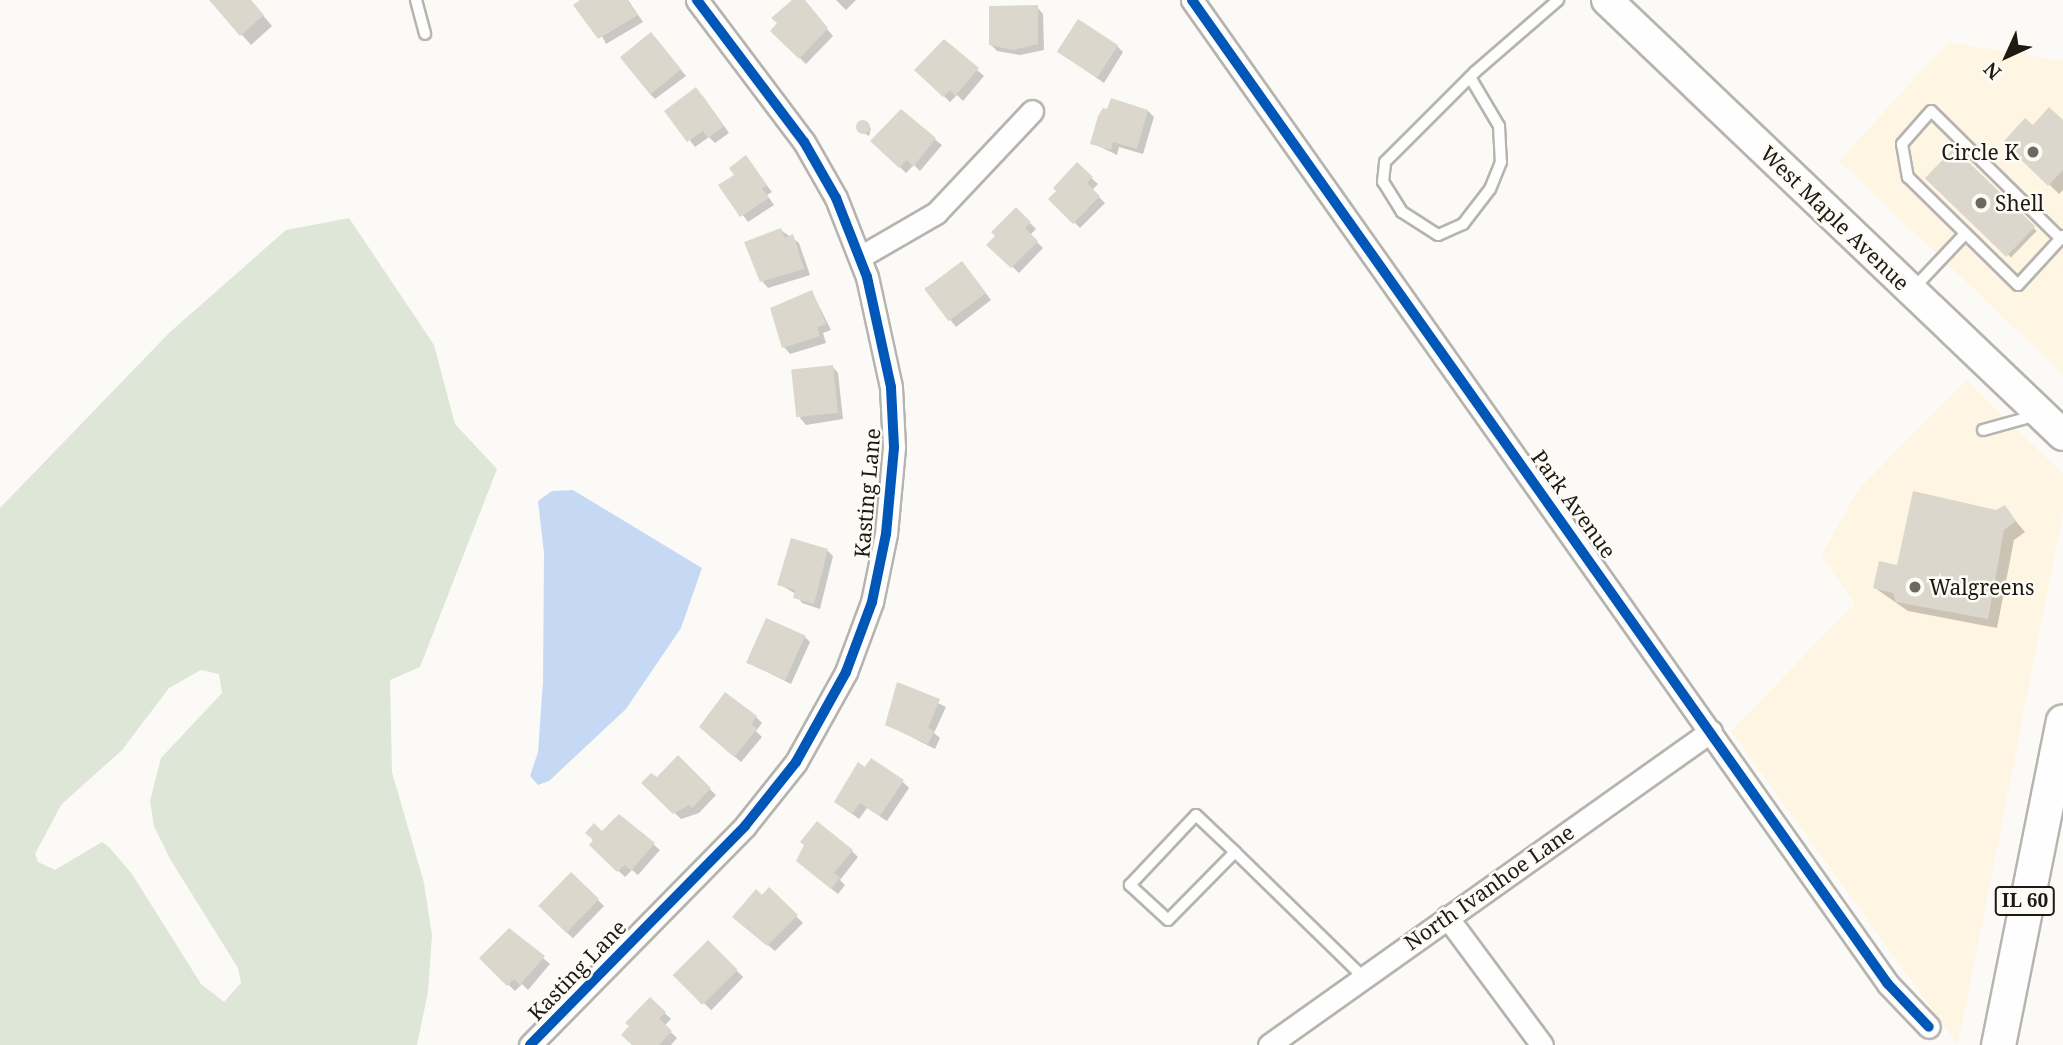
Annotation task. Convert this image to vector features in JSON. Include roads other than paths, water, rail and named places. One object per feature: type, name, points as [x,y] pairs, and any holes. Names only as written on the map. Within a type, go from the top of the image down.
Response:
[{"type":"main road","name":"West Maple Avenue","points":[[1607,0],[2063,435]]},
{"type":"main road","name":"IL 60","points":[[1998,1045],[2063,722]]},
{"type":"street","name":"Park Avenue","points":[[1192,0],[1712,731],[1888,984],[1929,1027]]},
{"type":"street","name":"Kasting Lane","points":[[530,1045],[745,826],[796,762],[846,671],[872,601],[886,534],[894,447],[882,334],[860,257],[836,198],[804,142],[705,3]]},
{"type":"street","points":[[860,257],[936,213],[1032,111]]},
{"type":"street","name":"North Ivanhoe Lane","points":[[1269,1045],[1712,731]]},
{"type":"street","points":[[1447,917],[1542,1045]]},
{"type":"lane","points":[[416,0],[425,34]]},
{"type":"lane","points":[[1471,77],[1499,126],[1501,162],[1490,189],[1463,224],[1438,235],[1402,212],[1383,182],[1385,162],[1471,77],[1558,0]]},
{"type":"lane","points":[[1931,111],[2062,237],[2018,285],[1908,177],[1902,144],[1931,111]]},
{"type":"lane","points":[[1912,291],[1965,233]]},
{"type":"lane","points":[[1983,430],[2041,414]]},
{"type":"lane","points":[[1235,852],[1168,920],[1130,885],[1196,815],[1235,852],[1363,977]]},
{"type":"water","points":[[573,490],[702,568],[681,628],[626,709],[549,781],[538,785],[530,776],[538,752],[543,681],[544,553],[538,501],[552,491]]},
{"type":"place","name":"Circle K","points":[[2033,152]]},
{"type":"place","name":"Shell","points":[[1981,203]]},
{"type":"place","name":"Walgreens","points":[[1915,587]]}]
